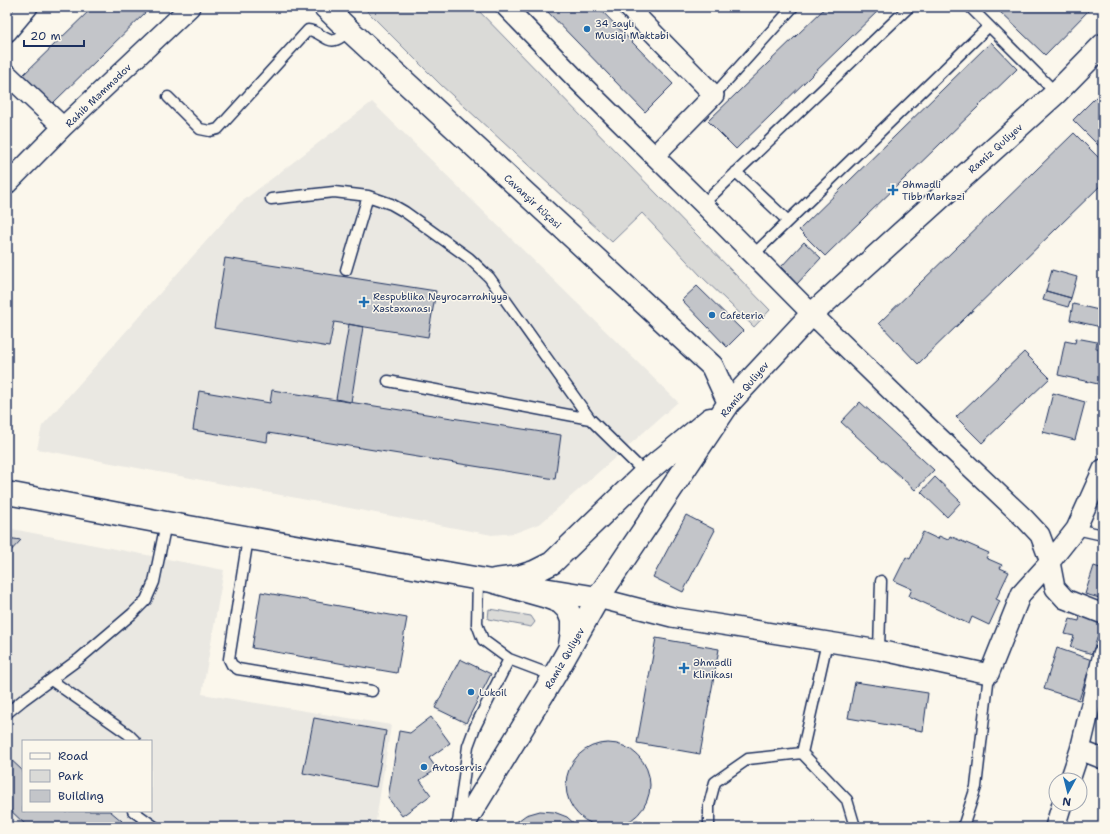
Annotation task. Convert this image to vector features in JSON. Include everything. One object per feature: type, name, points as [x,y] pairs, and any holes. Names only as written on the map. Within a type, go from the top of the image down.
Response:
[{"type":"main road","name":"Cavanşir küçəsi","points":[[325,7],[712,366],[729,403]]},
{"type":"main road","name":"Ramiz Quliyev","points":[[462,827],[554,676],[598,598],[729,403],[812,314],[1056,93],[1103,45]]},
{"type":"main road","points":[[484,580],[518,577],[534,572],[552,562],[645,472],[729,403]]},
{"type":"main road","points":[[7,493],[484,580],[598,598]]},
{"type":"main road","points":[[484,580],[560,602],[568,610],[572,620],[569,650]]},
{"type":"street","points":[[7,32],[28,7]]},
{"type":"street","points":[[506,7],[753,256],[926,425],[1025,518],[1040,534],[1050,562],[1055,588],[1065,599],[1103,614]]},
{"type":"street","points":[[628,7],[714,95],[654,156]]},
{"type":"street","name":"Rahib Məmmədov","points":[[9,178],[63,128],[182,9]]},
{"type":"street","points":[[7,74],[63,128]]},
{"type":"street","points":[[598,598],[672,617],[879,650],[990,674],[1021,594],[1050,562],[1076,529],[1103,469]]},
{"type":"street","points":[[1073,772],[1080,750],[1103,654]]},
{"type":"street","points":[[1080,750],[1103,759]]},
{"type":"street","points":[[1055,827],[1060,812]]},
{"type":"lane","points":[[714,95],[793,7]]},
{"type":"lane","points":[[703,204],[909,7]]},
{"type":"lane","points":[[970,7],[1056,93]]},
{"type":"lane","points":[[753,256],[989,26]]},
{"type":"lane","points":[[168,97],[200,129],[210,131],[218,129],[308,30],[314,30],[328,40],[335,41],[350,31]]},
{"type":"lane","points":[[736,172],[788,222]]},
{"type":"lane","points":[[271,199],[334,192],[368,196],[391,204],[405,212],[469,258],[489,277],[590,419],[645,472]]},
{"type":"lane","points":[[346,270],[368,196]]},
{"type":"lane","points":[[388,381],[590,419]]},
{"type":"lane","points":[[7,713],[80,659],[146,600],[154,582],[166,523]]},
{"type":"lane","points":[[1076,529],[1103,535]]},
{"type":"lane","points":[[248,538],[229,659],[232,665],[238,669],[372,691]]},
{"type":"lane","points":[[484,580],[477,624],[483,640],[509,660],[554,676]]},
{"type":"lane","points":[[879,650],[881,581]]},
{"type":"lane","points":[[802,753],[827,642]]},
{"type":"lane","points":[[457,827],[468,746],[475,727],[509,660]]},
{"type":"lane","points":[[963,827],[976,787],[990,674]]},
{"type":"lane","points":[[51,680],[128,734],[134,740]]},
{"type":"lane","points":[[709,827],[709,805],[715,782],[748,760],[802,753]]},
{"type":"lane","points":[[802,753],[847,800],[855,827]]},
{"type":"lane","points":[[134,812],[154,827]]},
{"type":"shaded area","name":"Respublika Neyrocərrahiyyə Xəstəxanası","points":[[372,102],[678,402],[541,523],[515,533],[492,535],[37,449],[42,426],[240,203]]},
{"type":"shaded area","points":[[7,528],[224,570],[202,694],[391,725],[375,827],[7,827]]},
{"type":"green space","points":[[363,7],[475,7],[770,310],[754,327],[701,276],[642,213],[612,242],[441,85]]},
{"type":"green space","points":[[489,609],[531,616],[535,622],[531,627],[488,619]]},
{"type":"building","points":[[93,7],[151,7],[52,104],[23,75]]},
{"type":"building","points":[[543,7],[598,7],[673,84],[645,112]]},
{"type":"building","points":[[826,7],[882,7],[736,149],[708,121]]},
{"type":"building","points":[[999,7],[1092,7],[1045,55],[997,9]]},
{"type":"building","points":[[991,42],[1017,69],[825,256],[799,230]]},
{"type":"building","points":[[1103,90],[1103,150],[1073,120]]},
{"type":"building","points":[[1074,133],[1103,162],[1103,183],[918,364],[879,323]]},
{"type":"building","points":[[1103,240],[1103,254],[1098,251]]},
{"type":"building","points":[[804,242],[821,258],[797,284],[781,267]]},
{"type":"building","points":[[225,258],[436,291],[428,337],[334,322],[329,347],[214,328]]},
{"type":"building","points":[[1052,270],[1077,277],[1071,298],[1046,291]]},
{"type":"building","name":"Cafeteria","points":[[697,286],[743,331],[727,347],[682,300]]},
{"type":"building","points":[[1046,291],[1071,298],[1068,307],[1043,300]]},
{"type":"building","points":[[1073,304],[1103,311],[1101,327],[1070,320]]},
{"type":"building","points":[[349,324],[363,327],[351,402],[336,399]]},
{"type":"building","points":[[1076,338],[1097,342],[1096,348],[1103,349],[1103,362],[1098,384],[1058,375],[1065,341],[1075,343]]},
{"type":"building","points":[[1024,352],[1050,378],[982,443],[956,417]]},
{"type":"building","points":[[272,390],[561,435],[555,479],[268,433],[267,442],[193,430],[199,391],[270,403]]},
{"type":"building","points":[[1053,393],[1085,402],[1075,440],[1043,432]]},
{"type":"building","points":[[860,402],[934,470],[915,490],[841,422]]},
{"type":"building","points":[[935,477],[961,502],[947,517],[921,492]]},
{"type":"building","points":[[686,515],[715,530],[683,592],[653,577]]},
{"type":"building","points":[[923,532],[938,539],[939,536],[948,540],[950,536],[989,553],[986,558],[1002,565],[1000,568],[1009,572],[996,599],[1000,601],[989,625],[972,617],[969,624],[909,596],[912,589],[894,581],[906,557],[910,559]]},
{"type":"building","points":[[7,538],[21,540],[7,555]]},
{"type":"building","points":[[1094,566],[1103,569],[1103,599],[1085,594]]},
{"type":"building","points":[[261,592],[407,618],[397,673],[252,648]]},
{"type":"building","points":[[1080,616],[1102,623],[1092,654],[1070,647],[1074,636],[1065,634],[1070,619],[1079,621]]},
{"type":"building","points":[[656,638],[719,649],[700,754],[637,743]]},
{"type":"building","points":[[1057,648],[1092,660],[1079,700],[1044,689]]},
{"type":"building","points":[[460,659],[491,674],[466,723],[435,708]]},
{"type":"building","points":[[855,682],[928,693],[923,731],[848,718]]},
{"type":"building","points":[[431,717],[450,743],[429,758],[437,769],[420,780],[431,795],[402,816],[388,798],[399,731],[410,733]]},
{"type":"building","points":[[314,718],[386,731],[376,787],[303,773]]},
{"type":"building","points":[[608,743],[624,746],[638,755],[647,769],[650,785],[647,801],[638,815],[624,824],[608,827],[592,824],[578,815],[569,801],[566,785],[569,769],[578,755],[592,746]]},
{"type":"building","points":[[7,756],[22,770],[22,812],[111,812],[122,821],[116,827],[28,827],[7,807]]},
{"type":"building","points":[[540,811],[554,812],[567,817],[578,827],[512,827],[526,815]]},
{"type":"place","name":"34 saylı Musiqi Məktəbi","points":[[587,29]]},
{"type":"place","name":"Əhmədli Tibb Mərkəzi","points":[[893,190]]},
{"type":"place","name":"Respublika Neyrocərrahiyyə Xəstəxanası","points":[[364,302]]},
{"type":"place","name":"Cafeteria","points":[[712,315]]},
{"type":"place","name":"Əhmədli Klinikası","points":[[684,668]]},
{"type":"place","name":"Lukoil","points":[[471,692]]},
{"type":"place","name":"Avtoservis","points":[[424,767]]}]
